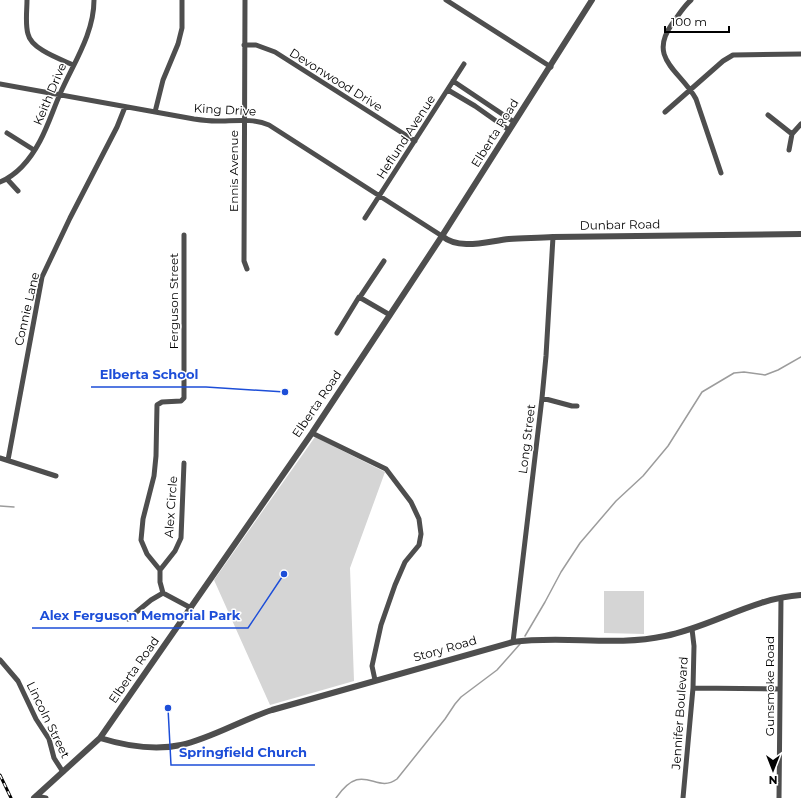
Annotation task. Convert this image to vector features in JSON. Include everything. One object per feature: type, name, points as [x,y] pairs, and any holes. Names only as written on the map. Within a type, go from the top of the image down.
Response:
[{"type":"street","points":[[27,0],[26,26],[28,36],[32,43],[37,48],[73,65]]},
{"type":"street","name":"Keith Drive","points":[[0,182],[7,179],[22,166],[40,142],[54,112],[59,95],[92,23],[94,0]]},
{"type":"street","points":[[154,112],[164,80],[178,44],[182,28],[182,0]]},
{"type":"street","name":"Ennis Avenue","points":[[244,0],[244,261],[247,269]]},
{"type":"street","points":[[446,0],[551,67]]},
{"type":"street","name":"Elberta Road","points":[[35,797],[100,738],[191,608],[312,433],[390,315],[551,67],[592,0]]},
{"type":"street","points":[[692,0],[685,5],[668,29],[662,46],[668,64],[691,90],[699,107],[721,173]]},
{"type":"street","name":"Devonwood Drive","points":[[244,45],[256,45],[275,52],[414,141]]},
{"type":"street","points":[[665,112],[723,61],[733,55],[801,54]]},
{"type":"street","points":[[448,90],[464,64]]},
{"type":"street","points":[[453,81],[514,122]]},
{"type":"street","name":"King Drive","points":[[0,84],[194,119],[216,121],[254,120],[269,125],[442,236]]},
{"type":"street","name":"Heflund Avenue","points":[[365,218],[448,90],[475,106],[509,130]]},
{"type":"street","name":"Connie Lane","points":[[8,460],[42,277],[117,127],[125,107]]},
{"type":"street","points":[[768,115],[792,134]]},
{"type":"street","points":[[789,150],[792,134],[801,124]]},
{"type":"street","points":[[7,133],[34,150]]},
{"type":"street","points":[[7,179],[18,191]]},
{"type":"street","name":"Dunbar Road","points":[[442,236],[446,240],[454,243],[469,244],[514,239],[553,237],[801,234]]},
{"type":"street","name":"Ferguson Street","points":[[160,570],[147,554],[141,540],[154,476],[157,405],[162,402],[181,401],[184,398],[184,235]]},
{"type":"street","name":"Long Street","points":[[513,642],[547,348],[553,237]]},
{"type":"street","points":[[337,333],[359,297],[360,298],[384,261]]},
{"type":"street","points":[[360,298],[390,315]]},
{"type":"street","points":[[542,398],[572,406],[578,406]]},
{"type":"street","points":[[312,433],[386,469],[411,502],[419,519],[421,534],[419,544],[405,562],[395,584],[381,625],[372,666],[375,680]]},
{"type":"street","points":[[0,458],[56,476]]},
{"type":"street","name":"Alex Circle","points":[[160,570],[175,551],[181,538],[184,464]]},
{"type":"street","points":[[160,570],[160,582],[163,593],[191,608]]},
{"type":"street","points":[[128,619],[151,600],[163,593]]},
{"type":"street","name":"Story Road","points":[[100,738],[120,745],[143,747],[157,748],[181,745],[258,715],[375,680],[513,642],[553,639],[610,642],[637,641],[666,636],[781,598],[801,595]]},
{"type":"street","name":"Gunsmoke Road","points":[[779,798],[781,598]]},
{"type":"street","name":"Jennifer Boulevard","points":[[683,798],[693,688],[694,646],[692,628]]},
{"type":"street","name":"Lincoln Street","points":[[0,660],[18,681],[36,719],[48,739],[54,758],[62,772]]},
{"type":"street","points":[[693,688],[780,689]]},
{"type":"street","points":[[35,797],[46,798]]},
{"type":"shaded area","points":[[315,437],[385,472],[350,568],[354,681],[270,705],[214,580]]},
{"type":"shaded area","points":[[604,591],[644,591],[644,634],[604,633]]},
{"type":"waterway","points":[[525,636],[561,572],[580,543],[616,501],[643,476],[668,446],[702,392],[734,373],[744,372],[765,375],[778,370],[801,357]]},
{"type":"waterway","points":[[0,506],[14,507]]},
{"type":"waterway","points":[[336,798],[345,787],[354,781],[361,779],[389,783],[397,779],[461,697],[497,670],[520,644]]},
{"type":"railway","points":[[0,775],[11,798]]},
{"type":"place","name":"Elberta School","points":[[285,392]]},
{"type":"place","name":"Alex Ferguson Memorial Park","points":[[284,574]]},
{"type":"place","name":"Springfield Church","points":[[168,708]]}]
